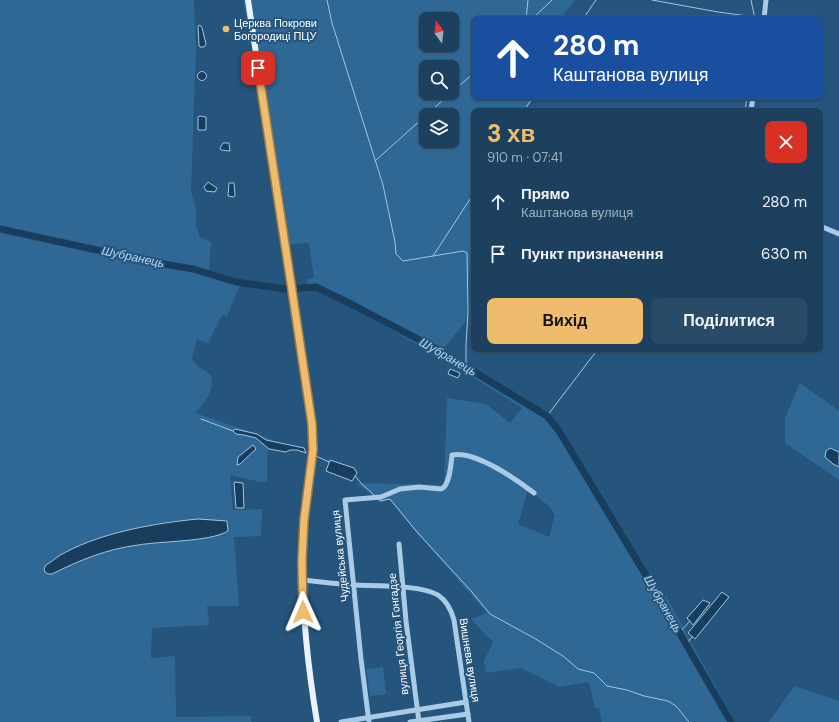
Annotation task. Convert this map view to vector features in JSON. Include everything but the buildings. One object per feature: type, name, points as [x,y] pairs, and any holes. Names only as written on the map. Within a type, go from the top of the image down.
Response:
[{"type":"main road","points":[[248,0],[312,424],[313,448],[304,520],[303,612],[317,722]]},
{"type":"street","points":[[764,16],[766,0]]},
{"type":"street","points":[[823,227],[839,234]]},
{"type":"street","name":"Чудейська вулиця","points":[[369,720],[364,693],[344,500],[382,497],[400,489],[419,487],[444,488],[447,483],[452,454],[464,455],[495,466],[534,493]]},
{"type":"street","name":"вулиця Георгія Гонгадзе","points":[[399,544],[419,721]]},
{"type":"street","name":"Вишнева вулиця","points":[[303,580],[353,585],[403,587],[429,591],[438,595],[444,600],[451,609],[454,620],[469,722]]},
{"type":"street","points":[[341,722],[369,720],[417,709],[466,702]]},
{"type":"street","points":[[410,722],[468,714]]},
{"type":"shaded area","points":[[0,0],[194,0],[196,50],[191,190],[196,211],[196,226],[200,237],[211,242],[209,272],[230,277],[240,285],[227,316],[222,315],[208,343],[197,339],[192,359],[198,366],[211,375],[212,386],[208,396],[195,413],[271,439],[267,457],[267,482],[260,482],[230,475],[233,510],[262,509],[261,536],[234,537],[239,606],[207,606],[209,625],[152,628],[151,658],[175,656],[176,717],[251,716],[251,722],[0,722]],"holes":[[[198,519],[227,521],[223,534],[117,549],[85,557],[52,574],[109,535],[171,521]]]},
{"type":"shaded area","points":[[243,0],[575,0],[562,16],[471,16],[471,100],[532,100],[527,108],[471,108],[471,243],[466,321],[443,349],[547,413],[561,431],[635,559],[667,598],[735,722],[602,722],[599,708],[595,708],[589,682],[559,687],[521,668],[486,673],[484,661],[493,642],[471,619],[487,613],[389,499],[382,502],[356,483],[444,485],[447,398],[486,404],[510,423],[522,408],[468,374],[375,320],[315,290],[308,290],[307,282],[309,278],[314,278],[309,243],[283,245],[251,41]],"holes":[[[528,490],[549,506],[555,515],[549,537],[518,524]]]},
{"type":"shaded area","points":[[200,25],[206,44],[204,47],[200,47],[199,45],[198,26]]},
{"type":"shaded area","points":[[200,72],[204,72],[206,76],[204,80],[200,80],[198,78],[198,74]]},
{"type":"shaded area","points":[[198,117],[206,117],[206,130],[198,130]]},
{"type":"shaded area","points":[[223,143],[229,143],[230,151],[221,150],[220,148]]},
{"type":"shaded area","points":[[208,182],[217,188],[215,192],[206,191],[204,187]]},
{"type":"shaded area","points":[[229,183],[234,183],[234,197],[228,196]]},
{"type":"shaded area","points":[[450,369],[460,373],[458,378],[448,374]]},
{"type":"shaded area","points":[[800,383],[839,411],[839,452],[832,448],[837,466],[839,467],[839,480],[785,443],[785,418]]},
{"type":"shaded area","points":[[235,429],[257,434],[266,440],[304,448],[306,453],[297,450],[290,450],[286,452],[269,449],[256,438],[236,434],[233,431]]},
{"type":"shaded area","points":[[253,445],[256,449],[237,465],[238,457]]},
{"type":"shaded area","points":[[830,448],[839,452],[839,467],[825,457],[826,451]]},
{"type":"shaded area","points":[[330,460],[354,468],[357,473],[352,481],[326,471]]},
{"type":"shaded area","points":[[234,482],[243,483],[244,508],[236,508]]},
{"type":"shaded area","points":[[198,519],[227,521],[228,531],[220,535],[198,539],[115,549],[83,560],[52,574],[45,572],[44,569],[46,565],[61,555],[97,539],[148,526]]},
{"type":"shaded area","points":[[722,592],[729,597],[695,639],[688,633]]},
{"type":"shaded area","points":[[703,600],[710,603],[693,625],[687,618]]},
{"type":"shaded area","points":[[383,667],[386,694],[370,696],[366,669]]},
{"type":"shaded area","points":[[794,686],[839,701],[839,722],[769,722]]},
{"type":"waterway","points":[[327,0],[332,23],[383,185],[395,242],[396,254],[403,261],[463,251],[467,253],[468,311],[466,367]]},
{"type":"waterway","points":[[526,16],[528,0]]},
{"type":"waterway","points":[[535,16],[552,0]]},
{"type":"waterway","points":[[585,16],[596,0]]},
{"type":"waterway","points":[[652,0],[748,16]]},
{"type":"waterway","points":[[751,0],[754,16]]},
{"type":"waterway","points":[[459,86],[471,76]]},
{"type":"waterway","points":[[375,161],[443,100]]},
{"type":"waterway","points":[[526,108],[531,100]]},
{"type":"waterway","points":[[745,108],[747,100]]},
{"type":"waterway","points":[[433,256],[471,198]]},
{"type":"waterway","name":"Шубранець","points":[[0,229],[152,262],[193,269],[236,282],[285,289],[316,287],[435,348],[547,416],[559,431],[653,587],[731,722]]},
{"type":"waterway","points":[[547,416],[596,352]]},
{"type":"waterway","points":[[201,419],[233,431]]},
{"type":"waterway","points":[[314,455],[329,462]]},
{"type":"waterway","points":[[355,476],[374,495]]},
{"type":"waterway","points":[[378,499],[380,501],[390,499],[417,532],[490,614],[563,656],[578,669],[594,673],[607,686],[668,701],[676,706],[689,722]]},
{"type":"waterway","points":[[679,633],[690,621]]},
{"type":"waterway","points":[[686,644],[692,637]]},
{"type":"place","name":"Церква Покрови Богородиці ПЦУ","points":[[226,29]]},
{"type":"route","points":[[258,68],[312,424],[313,450],[304,520],[302,561],[303,612]]}]
